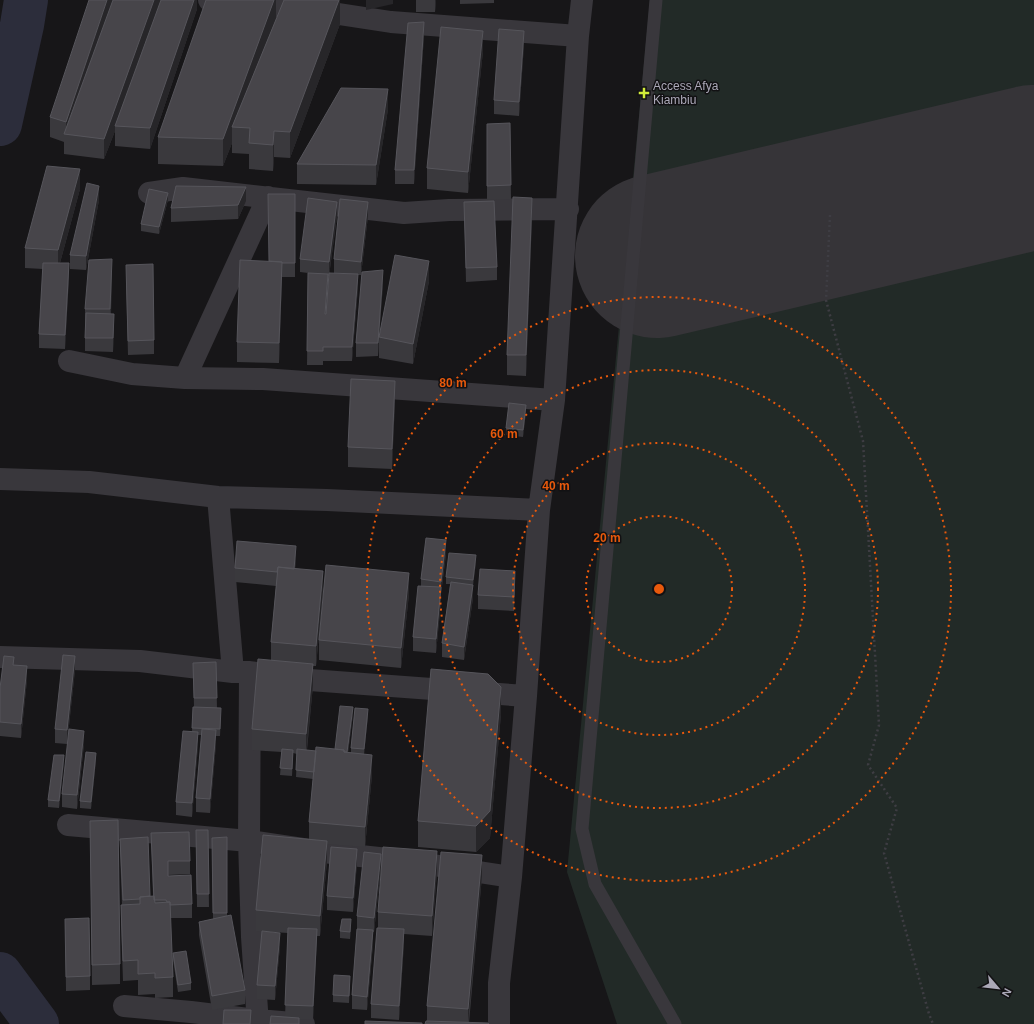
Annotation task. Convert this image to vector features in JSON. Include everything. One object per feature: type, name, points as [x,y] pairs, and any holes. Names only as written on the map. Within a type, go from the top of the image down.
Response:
[{"type":"street","points":[[210,0],[299,8],[391,22],[578,36]]},
{"type":"street","points":[[499,1024],[499,983],[511,877],[540,510],[554,400],[568,209],[578,36],[582,0]]},
{"type":"street","points":[[149,193],[183,188],[404,213],[449,210],[568,209]]},
{"type":"street","points":[[185,378],[268,197]]},
{"type":"street","points":[[69,361],[132,374],[185,378],[263,379],[554,400]]},
{"type":"street","points":[[0,479],[89,482],[218,498],[320,500],[540,510]]},
{"type":"street","points":[[218,498],[242,672],[252,937],[258,1022]]},
{"type":"street","points":[[0,657],[140,661],[296,679],[526,696]]},
{"type":"street","points":[[68,825],[249,841],[324,852],[407,861],[511,877]]},
{"type":"street","points":[[124,1006],[191,1012],[258,1022],[304,1024]]},
{"type":"lane","points":[[656,0],[582,829],[595,884],[675,1021],[675,1024]]},
{"type":"path","points":[[830,215],[826,300],[862,441],[878,725],[868,765],[896,808],[884,853],[933,1024]]},
{"type":"shaded area","points":[[650,0],[1034,0],[1034,1024],[617,1024],[567,872]]},
{"type":"building","points":[[89,0],[107,0],[66,122],[50,117]]},
{"type":"building","points":[[113,0],[154,0],[104,139],[64,134]]},
{"type":"building","points":[[161,0],[194,0],[150,128],[115,126]]},
{"type":"building","points":[[206,0],[274,0],[223,139],[158,137]]},
{"type":"building","points":[[284,0],[339,0],[290,132],[274,131],[273,145],[249,143],[250,128],[232,127]]},
{"type":"building","points":[[424,22],[414,170],[395,170],[408,23]]},
{"type":"building","points":[[441,27],[483,31],[468,172],[427,168]]},
{"type":"building","points":[[499,29],[524,31],[519,102],[494,100]]},
{"type":"building","points":[[341,88],[388,89],[376,165],[297,164]]},
{"type":"building","points":[[510,123],[511,185],[487,186],[487,124]]},
{"type":"building","points":[[47,166],[80,169],[58,250],[25,248]]},
{"type":"building","points":[[87,183],[99,186],[86,256],[70,255]]},
{"type":"building","points":[[176,186],[246,187],[238,205],[171,208]]},
{"type":"building","points":[[149,189],[168,193],[159,227],[141,224]]},
{"type":"building","points":[[268,194],[295,194],[295,263],[269,261]]},
{"type":"building","points":[[513,197],[532,198],[526,355],[507,355]]},
{"type":"building","points":[[308,198],[337,202],[329,262],[300,259]]},
{"type":"building","points":[[340,199],[368,202],[361,262],[334,259]]},
{"type":"building","points":[[494,201],[497,267],[466,268],[464,202]]},
{"type":"building","points":[[395,255],[429,261],[413,344],[379,337]]},
{"type":"building","points":[[112,259],[110,309],[85,309],[89,260]]},
{"type":"building","points":[[240,260],[282,262],[279,343],[237,342]]},
{"type":"building","points":[[43,263],[69,263],[65,335],[39,334]]},
{"type":"building","points":[[153,264],[154,340],[128,341],[126,265]]},
{"type":"building","points":[[383,270],[378,343],[356,343],[362,272]]},
{"type":"building","points":[[308,273],[328,274],[325,314],[329,273],[358,274],[352,347],[323,347],[323,351],[307,351]]},
{"type":"building","points":[[86,313],[114,314],[113,338],[85,338]]},
{"type":"building","points":[[351,379],[395,381],[392,449],[348,447]]},
{"type":"building","points":[[509,403],[526,405],[523,430],[506,428]]},
{"type":"building","points":[[426,538],[446,540],[441,582],[421,579]]},
{"type":"building","points":[[237,541],[296,546],[294,569],[278,567],[277,572],[235,568]]},
{"type":"building","points":[[449,553],[476,555],[473,580],[446,577]]},
{"type":"building","points":[[326,565],[409,573],[401,648],[319,640]]},
{"type":"building","points":[[278,567],[323,571],[316,646],[271,642]]},
{"type":"building","points":[[480,569],[515,571],[514,597],[478,595]]},
{"type":"building","points":[[451,582],[473,585],[464,647],[442,643]]},
{"type":"building","points":[[418,586],[441,587],[436,639],[413,637]]},
{"type":"building","points":[[63,655],[75,656],[67,730],[55,729]]},
{"type":"building","points":[[4,656],[14,657],[13,665],[27,666],[21,724],[0,722],[0,688]]},
{"type":"building","points":[[258,659],[313,664],[306,734],[252,729]]},
{"type":"building","points":[[216,662],[217,698],[194,698],[193,663]]},
{"type":"building","points":[[431,669],[488,674],[501,687],[490,811],[476,826],[418,821]]},
{"type":"building","points":[[340,706],[353,707],[347,752],[344,752],[344,750],[335,749]]},
{"type":"building","points":[[193,707],[221,708],[220,729],[192,728]]},
{"type":"building","points":[[355,708],[368,709],[364,749],[351,748]]},
{"type":"building","points":[[69,729],[84,731],[77,795],[62,794]]},
{"type":"building","points":[[202,729],[216,730],[210,799],[196,798]]},
{"type":"building","points":[[183,731],[198,732],[192,803],[176,802]]},
{"type":"building","points":[[316,747],[372,755],[365,827],[309,822]]},
{"type":"building","points":[[282,749],[293,750],[292,769],[280,768]]},
{"type":"building","points":[[297,749],[316,751],[314,772],[296,770]]},
{"type":"building","points":[[86,752],[96,753],[91,802],[80,801]]},
{"type":"building","points":[[54,755],[64,755],[59,801],[48,800]]},
{"type":"building","points":[[118,820],[120,964],[92,965],[90,821]]},
{"type":"building","points":[[196,830],[208,830],[209,894],[197,894]]},
{"type":"building","points":[[189,832],[190,861],[168,861],[168,876],[191,875],[192,904],[170,905],[170,902],[167,902],[166,900],[154,900],[151,833]]},
{"type":"building","points":[[263,835],[327,841],[320,916],[256,910]]},
{"type":"building","points":[[148,837],[150,896],[140,897],[140,899],[123,900],[120,839]]},
{"type":"building","points":[[227,837],[227,913],[213,913],[212,838]]},
{"type":"building","points":[[331,847],[357,849],[353,898],[327,896]]},
{"type":"building","points":[[383,847],[437,851],[432,916],[378,912]]},
{"type":"building","points":[[364,852],[381,854],[374,918],[357,916]]},
{"type":"building","points":[[441,852],[482,855],[468,1009],[427,1006]]},
{"type":"building","points":[[154,896],[155,903],[170,902],[173,977],[155,978],[155,973],[138,974],[138,960],[123,961],[121,905],[140,904],[140,897]]},
{"type":"building","points":[[231,915],[245,990],[212,996],[199,922]]},
{"type":"building","points":[[89,918],[90,976],[66,977],[65,919]]},
{"type":"building","points":[[342,919],[351,919],[350,932],[340,931]]},
{"type":"building","points":[[288,928],[317,929],[313,1006],[285,1005]]},
{"type":"building","points":[[377,928],[404,929],[399,1006],[371,1004]]},
{"type":"building","points":[[357,929],[373,930],[367,997],[352,995]]},
{"type":"building","points":[[262,931],[280,933],[275,986],[257,985]]},
{"type":"building","points":[[186,951],[191,983],[178,985],[173,953]]},
{"type":"building","points":[[334,975],[350,976],[349,996],[333,995]]},
{"type":"building","points":[[224,1010],[251,1010],[250,1024],[223,1024]]},
{"type":"building","points":[[271,1016],[299,1018],[299,1024],[270,1024]]},
{"type":"building","points":[[365,1021],[422,1023],[422,1024],[365,1024]]},
{"type":"building","points":[[426,1021],[488,1023],[489,1024],[425,1024]]},
{"type":"waterway","points":[[0,124],[22,25],[26,0]]},
{"type":"waterway","points":[[0,974],[37,1024]]},
{"type":"runway","points":[[657,256],[1034,167]]},
{"type":"place","name":"Access Afya Kiambiu","points":[[644,93]]}]
